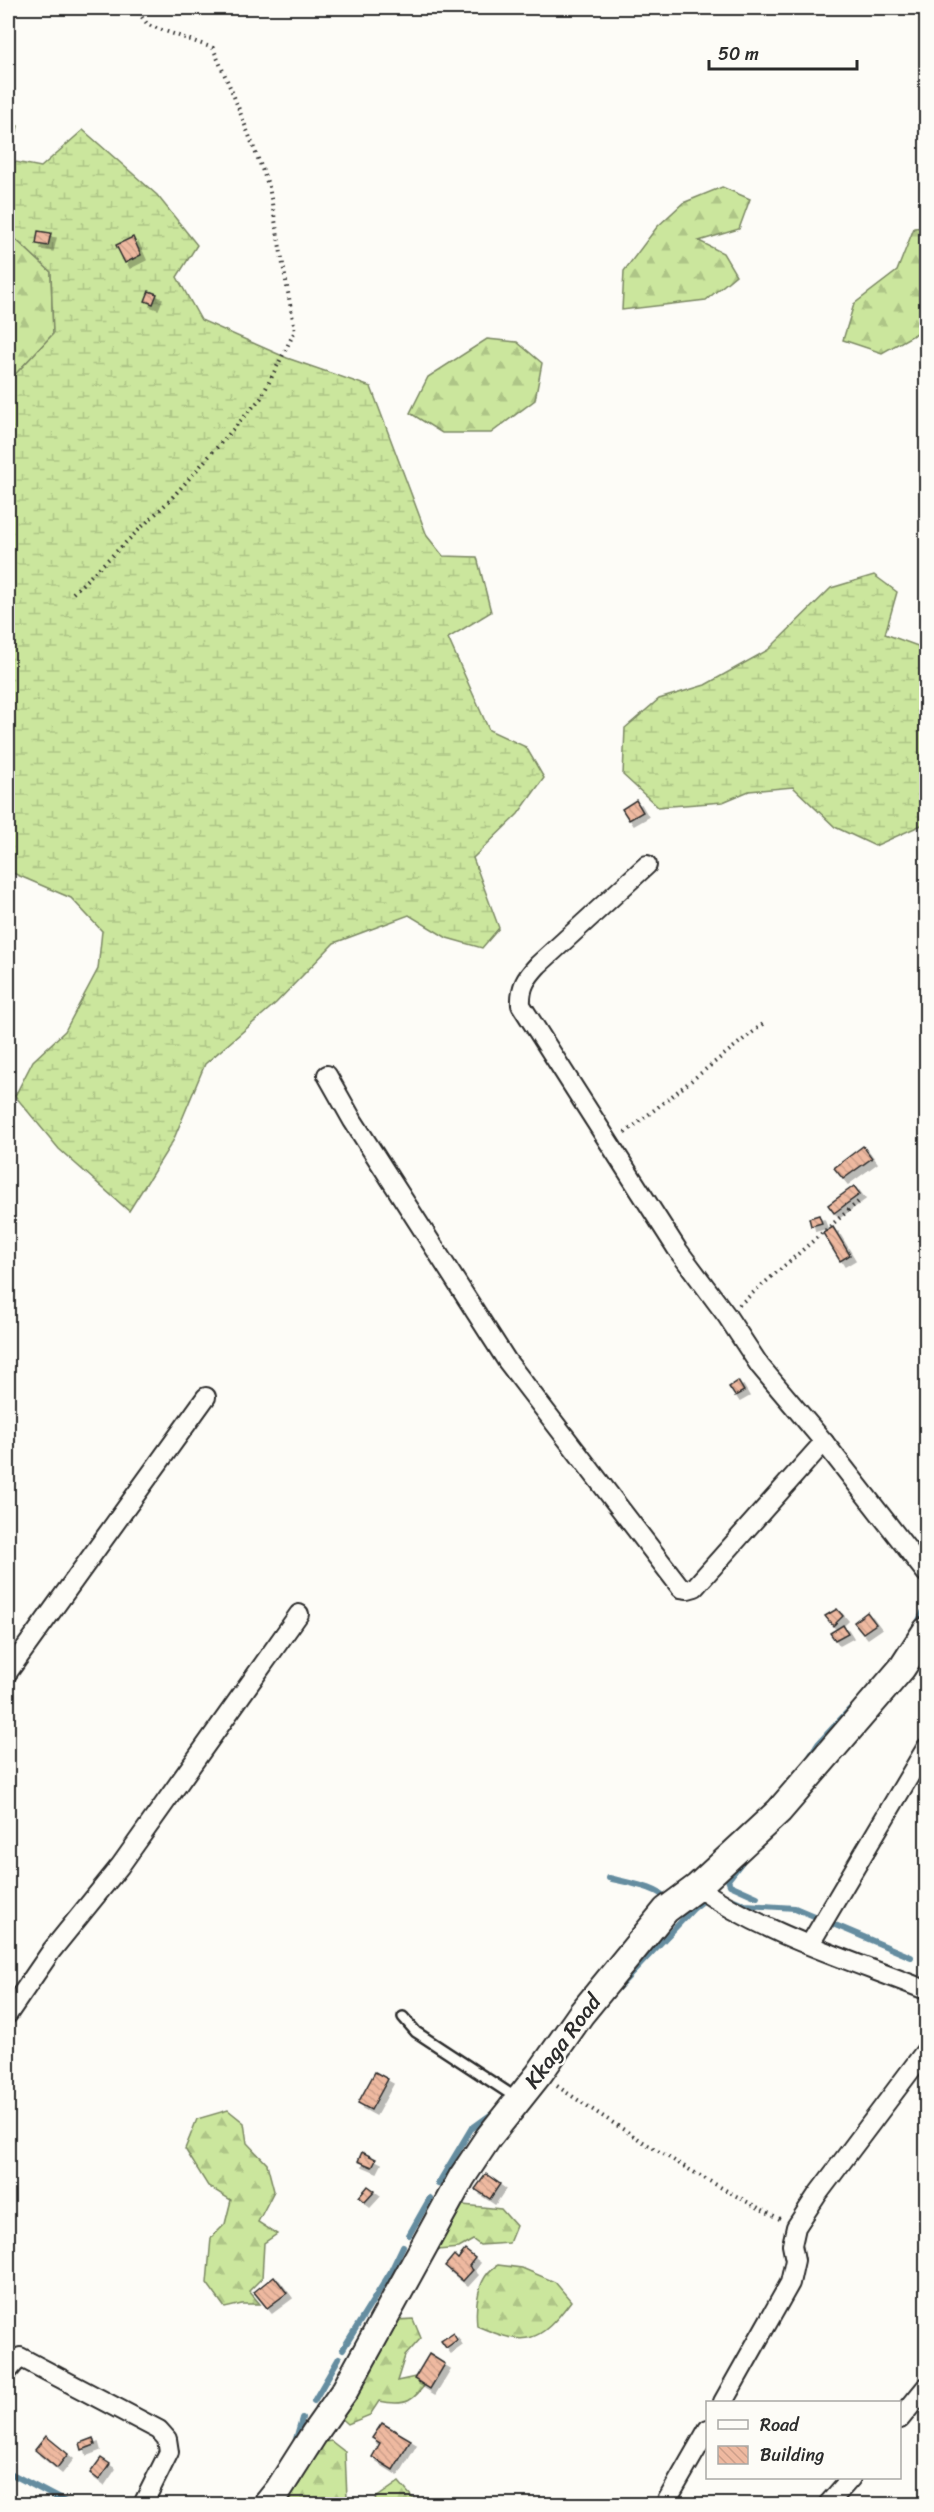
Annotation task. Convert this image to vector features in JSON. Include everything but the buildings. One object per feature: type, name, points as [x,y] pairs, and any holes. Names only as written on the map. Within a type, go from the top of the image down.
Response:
[{"type":"street","points":[[647,866],[525,979],[520,992],[521,1005],[677,1249],[727,1316],[760,1366],[824,1442],[927,1573]]},
{"type":"street","points":[[327,1076],[353,1121],[507,1361],[681,1588],[695,1587],[824,1442]]},
{"type":"street","points":[[8,1672],[206,1397]]},
{"type":"street","points":[[8,2014],[52,1950],[120,1866],[299,1614]]},
{"type":"street","name":"Kkaga Road","points":[[267,2505],[345,2390],[462,2177],[488,2138],[539,2074],[580,2014],[666,1910],[697,1887],[779,1811],[902,1668],[927,1631]]},
{"type":"street","points":[[810,1944],[927,1748]]},
{"type":"street","points":[[697,1887],[774,1932],[927,1990]]},
{"type":"street","points":[[724,2401],[790,2283],[795,2260],[792,2245],[796,2227],[817,2194],[927,2050]]},
{"type":"street","points":[[8,2371],[14,2353],[159,2430],[167,2439],[169,2452],[143,2505]]},
{"type":"street","points":[[901,2418],[927,2387]]},
{"type":"street","points":[[665,2505],[706,2433]]},
{"type":"street","points":[[828,2505],[850,2479]]},
{"type":"lane","points":[[404,2017],[416,2032],[518,2098]]},
{"type":"path","points":[[73,594],[170,500],[261,398],[296,331],[269,187],[213,48],[148,25],[135,8]]},
{"type":"path","points":[[610,1145],[763,1024]]},
{"type":"path","points":[[727,1316],[858,1202]]},
{"type":"path","points":[[539,2074],[639,2142],[716,2186],[796,2227]]},
{"type":"green space","points":[[8,122],[18,126],[10,161],[41,167],[83,130],[157,195],[197,245],[177,277],[201,320],[287,358],[371,387],[427,536],[443,556],[477,557],[491,612],[448,638],[489,730],[526,747],[544,778],[518,814],[473,858],[499,928],[482,948],[447,938],[409,915],[334,943],[276,1003],[205,1064],[173,1141],[129,1211],[59,1149],[15,1096],[33,1061],[65,1031],[98,969],[102,931],[71,898],[8,871],[8,382],[53,334],[51,272],[8,232]]},
{"type":"green space","points":[[722,187],[750,199],[739,229],[699,241],[723,253],[736,275],[706,300],[622,310],[624,271],[657,227],[683,203]]},
{"type":"green space","points":[[926,227],[926,328],[882,353],[843,340],[854,304],[897,271],[914,228]]},
{"type":"green space","points":[[8,232],[51,272],[53,334],[8,382]]},
{"type":"green space","points":[[487,339],[517,342],[542,363],[535,400],[491,433],[442,433],[410,413],[428,377]]},
{"type":"green space","points":[[874,575],[897,592],[885,634],[926,649],[926,823],[875,846],[835,827],[793,787],[749,791],[723,802],[658,807],[623,775],[625,728],[659,699],[705,685],[768,650],[831,588]]},
{"type":"green space","points":[[228,2110],[244,2123],[247,2143],[267,2164],[274,2191],[258,2222],[277,2234],[264,2243],[262,2278],[249,2291],[260,2304],[242,2304],[225,2308],[207,2283],[211,2238],[225,2224],[231,2200],[208,2186],[185,2149],[197,2119]]},
{"type":"green space","points":[[463,2205],[501,2209],[516,2226],[509,2243],[480,2245],[473,2240],[459,2248],[438,2250],[427,2232],[441,2211]]},
{"type":"green space","points":[[498,2265],[522,2268],[555,2282],[571,2301],[550,2326],[530,2338],[508,2337],[477,2326],[476,2309],[479,2292],[486,2276]]},
{"type":"green space","points":[[413,2319],[421,2338],[405,2356],[397,2381],[424,2375],[429,2379],[419,2393],[409,2400],[397,2403],[379,2401],[370,2415],[348,2424],[336,2413],[374,2321]]},
{"type":"green space","points":[[331,2441],[345,2452],[347,2498],[339,2504],[283,2504],[300,2483],[314,2444]]},
{"type":"green space","points":[[399,2482],[418,2504],[372,2504],[376,2498]]},
{"type":"waterway","points":[[915,1628],[926,1607]]},
{"type":"waterway","points":[[809,1758],[818,1744],[850,1709]]},
{"type":"waterway","points":[[745,1858],[728,1880],[730,1885],[757,1897]]},
{"type":"waterway","points":[[609,1878],[649,1888],[669,1901]]},
{"type":"waterway","points":[[618,1988],[693,1909],[708,1897]]},
{"type":"waterway","points":[[734,1900],[745,1905],[795,1908],[911,1957]]},
{"type":"waterway","points":[[438,2184],[471,2129],[496,2111]]},
{"type":"waterway","points":[[409,2235],[430,2198]]},
{"type":"waterway","points":[[343,2349],[390,2273],[403,2246]]},
{"type":"waterway","points":[[314,2401],[339,2358]]},
{"type":"waterway","points":[[294,2446],[302,2418]]},
{"type":"waterway","points":[[8,2472],[69,2504]]}]
